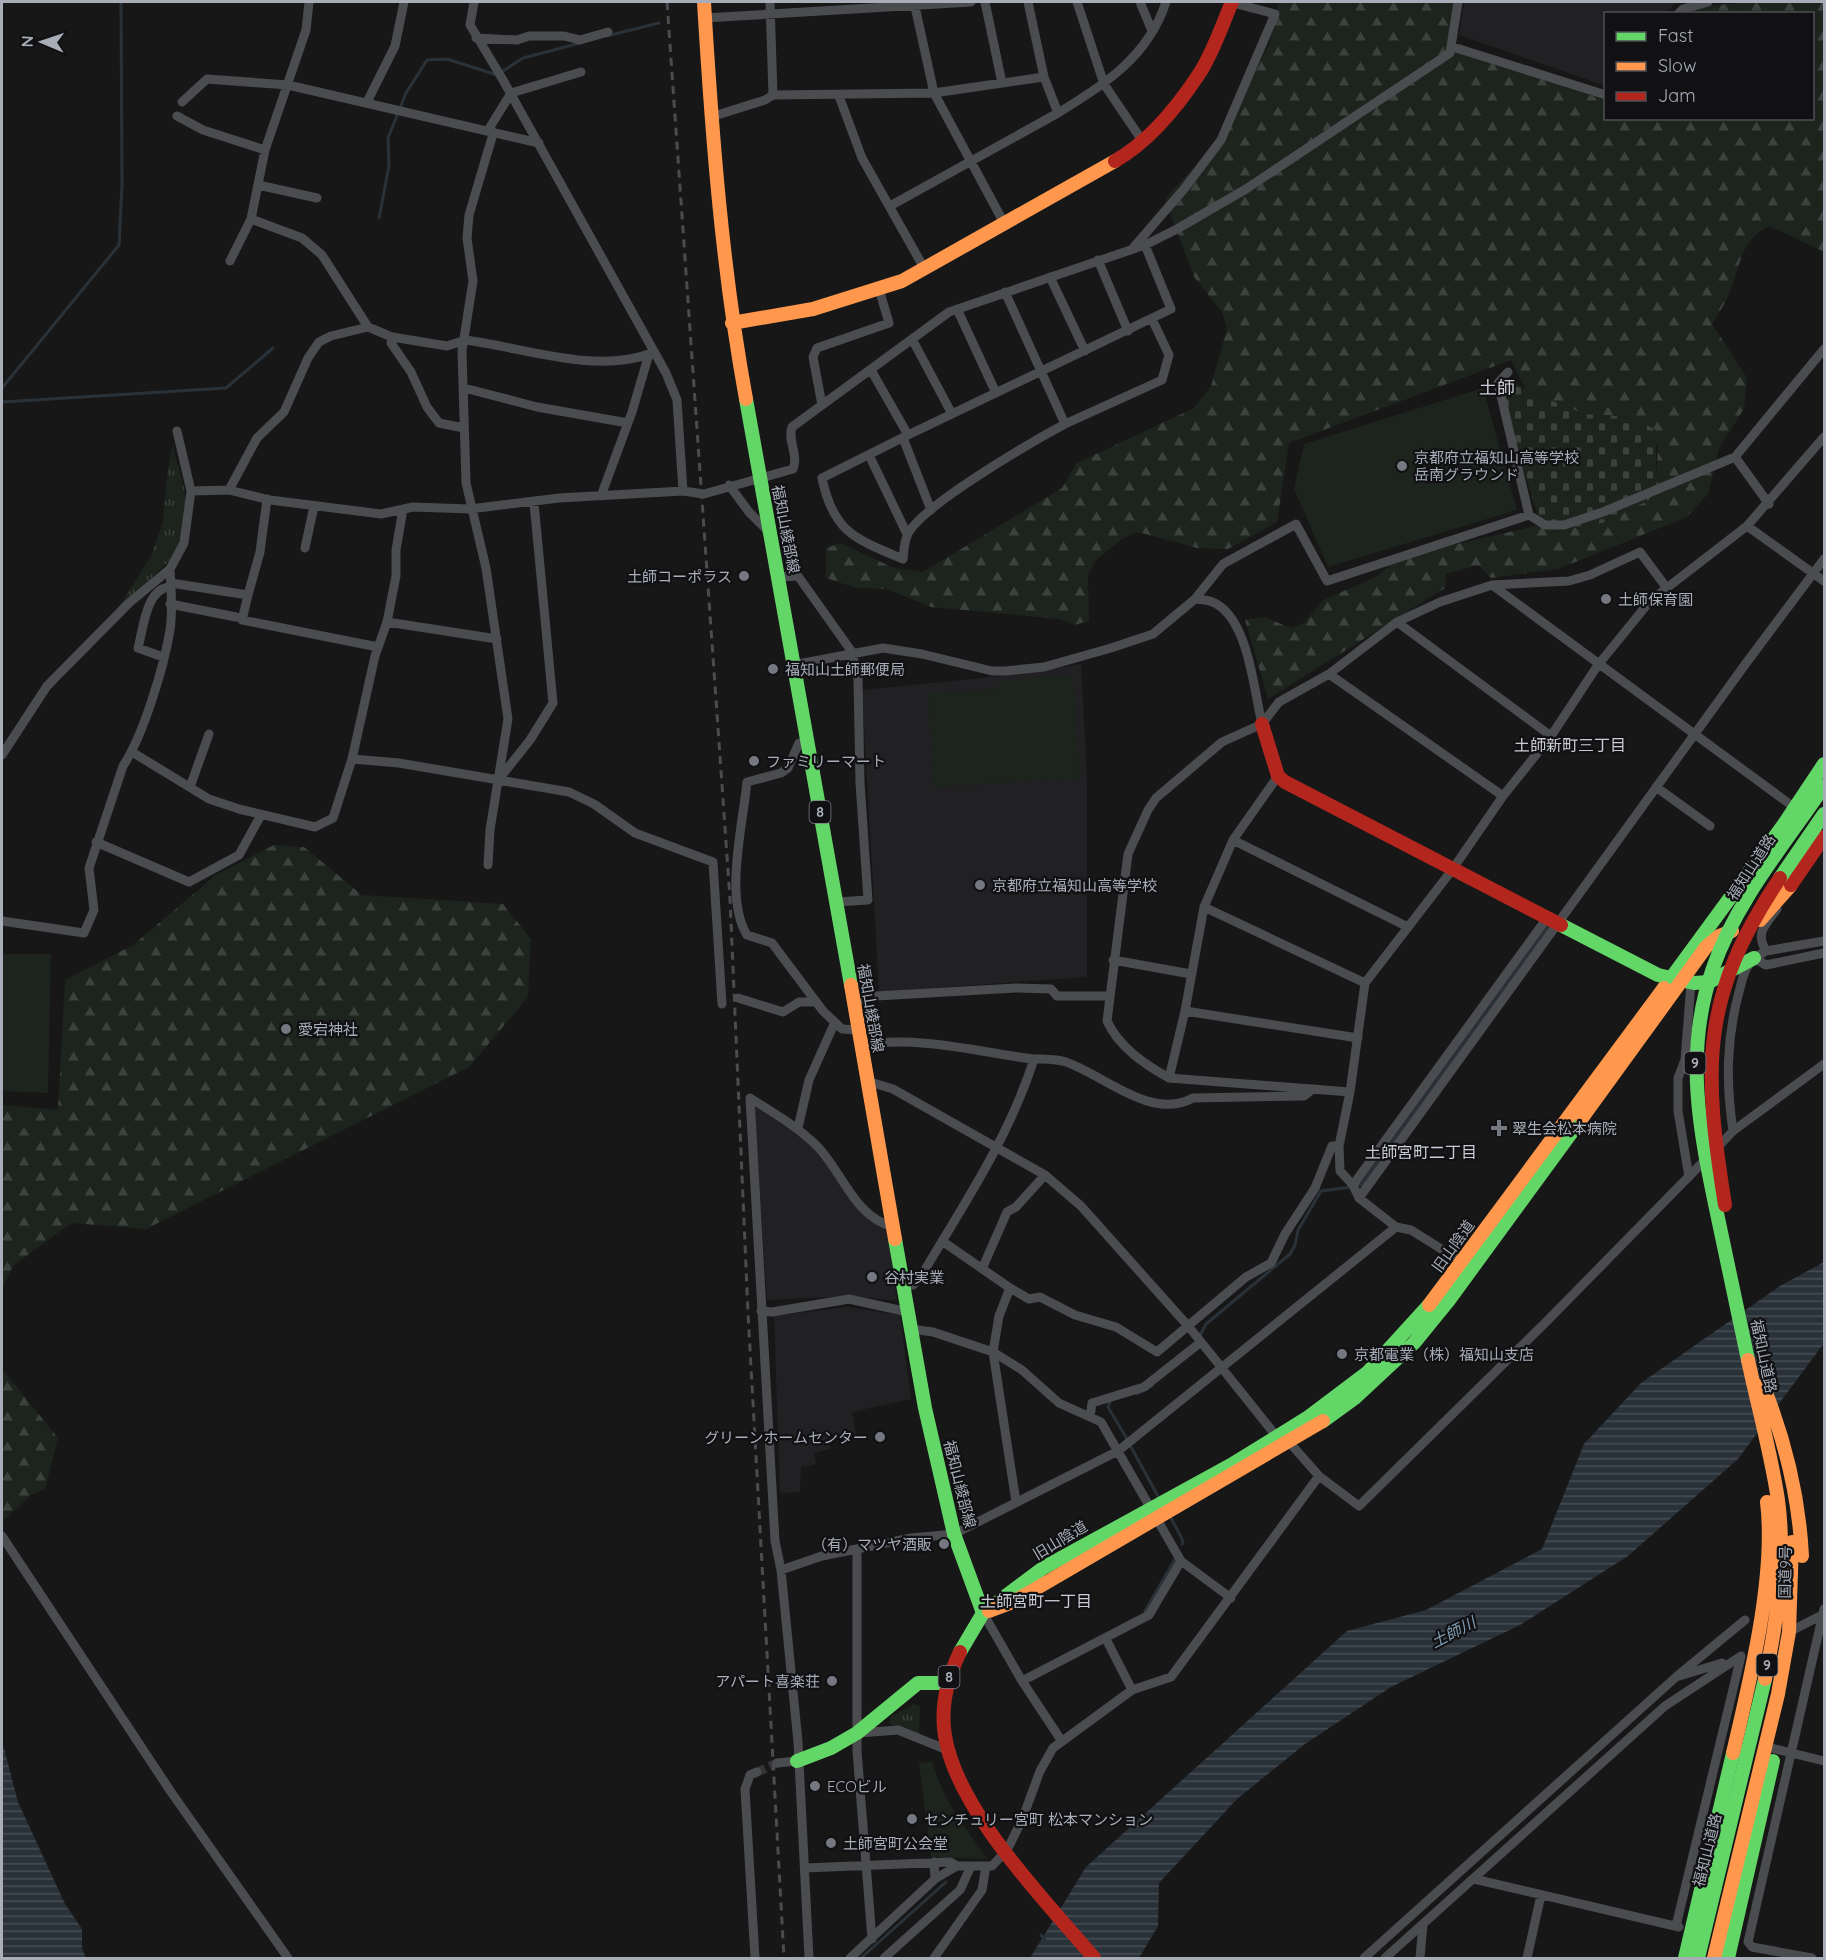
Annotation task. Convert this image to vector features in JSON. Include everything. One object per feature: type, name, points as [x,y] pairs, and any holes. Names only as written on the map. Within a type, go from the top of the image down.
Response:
[{"type":"main road","name":"福知山綾部線","points":[[704,2],[711,117],[732,324],[779,577],[924,1408],[954,1534],[983,1613]]},
{"type":"main road","points":[[732,324],[813,309],[902,281],[1125,155],[1161,122],[1200,73],[1231,2]]},
{"type":"main road","points":[[1262,724],[1278,776],[1452,870],[1658,975],[1704,984],[1762,958]]},
{"type":"main road","name":"旧山陰道","points":[[1283,1440],[1355,1383],[1404,1336],[1682,978],[1824,764]]},
{"type":"main road","name":"福知山道路","points":[[1698,1959],[1760,1701],[1779,1597],[1782,1530],[1778,1500],[1699,1130],[1695,1095],[1696,1039],[1713,966],[1733,926],[1824,786]]},
{"type":"main road","name":"福知山道路","points":[[1714,1959],[1778,1694],[1789,1632],[1792,1531],[1736,1263],[1713,1132],[1709,1072],[1711,1040],[1728,970],[1748,931],[1824,813]]},
{"type":"main road","points":[[983,1613],[1013,1602],[1156,1514],[1356,1397],[1414,1343],[1706,947],[1719,936],[1758,922],[1791,885],[1824,838]]},
{"type":"main road","name":"9","points":[[1685,1959],[1755,1653],[1768,1560],[1769,1519],[1754,1423],[1750,1368]]},
{"type":"main road","name":"国道9号","points":[[1728,1959],[1773,1761],[1797,1642],[1802,1537],[1795,1493],[1770,1402],[1763,1385]]},
{"type":"main road","name":"8","points":[[983,1613],[967,1637],[947,1683],[942,1722],[945,1749],[972,1806],[1094,1959]]},
{"type":"main road","points":[[797,1761],[831,1748],[857,1733],[918,1683],[947,1683]]},
{"type":"street","points":[[230,261],[251,219],[265,150],[306,30],[309,2]]},
{"type":"street","points":[[367,102],[395,46],[404,2]]},
{"type":"street","points":[[474,2],[470,25],[476,38],[501,76],[539,143],[677,400],[682,491]]},
{"type":"street","points":[[770,2],[773,95]]},
{"type":"street","points":[[705,18],[851,6],[971,2]]},
{"type":"street","points":[[985,2],[1002,83]]},
{"type":"street","points":[[1028,2],[1044,76],[1058,112]]},
{"type":"street","points":[[1077,2],[1104,84],[1141,139]]},
{"type":"street","points":[[1140,2],[1152,31]]},
{"type":"street","points":[[890,207],[1104,84],[1126,67],[1152,31],[1166,2]]},
{"type":"street","points":[[1132,249],[1184,189],[1221,140],[1275,14],[1231,2]]},
{"type":"street","points":[[191,491],[229,489],[267,499],[381,514],[403,509],[470,509],[534,503],[559,498],[682,491],[704,494],[729,485],[793,469],[797,460],[790,432],[792,427],[949,312],[1145,245],[1246,189],[1450,53],[1453,47],[1458,2]]},
{"type":"street","points":[[1680,12],[1683,9],[1708,2]]},
{"type":"street","points":[[914,4],[934,93],[1004,223]]},
{"type":"street","points":[[476,38],[517,40],[529,36],[564,36],[580,40],[608,32]]},
{"type":"street","points":[[1453,47],[1604,94]]},
{"type":"street","points":[[488,865],[490,830],[508,719],[486,568],[470,509],[466,483],[462,351],[473,281],[467,238],[469,215],[493,134],[490,127],[511,93],[581,72]]},
{"type":"street","points":[[711,117],[742,108],[773,95],[839,96],[934,93],[1044,76]]},
{"type":"street","points":[[182,102],[207,79],[288,85],[539,143]]},
{"type":"street","points":[[839,96],[862,158],[924,268]]},
{"type":"street","points":[[177,116],[202,130],[265,150]]},
{"type":"street","points":[[258,185],[317,198]]},
{"type":"street","points":[[251,219],[302,238],[322,255],[368,327],[392,337],[447,346],[465,340],[589,361],[617,362],[652,353]]},
{"type":"street","points":[[868,455],[907,534],[903,559],[858,538],[838,522],[826,499],[822,478],[905,436],[1171,309],[1145,245]]},
{"type":"street","points":[[1098,260],[1128,331]]},
{"type":"street","points":[[1050,277],[1085,351]]},
{"type":"street","points":[[822,405],[813,357],[817,348],[889,323],[879,289]]},
{"type":"street","points":[[1005,292],[1065,424]]},
{"type":"street","points":[[957,309],[996,393]]},
{"type":"street","points":[[907,534],[931,510],[1027,444],[1162,380],[1169,355],[1152,319]]},
{"type":"street","points":[[229,489],[257,438],[284,412],[308,358],[319,342],[331,336],[368,327]]},
{"type":"street","points":[[392,337],[391,343],[411,372],[427,407],[439,423],[464,428]]},
{"type":"street","points":[[912,339],[952,414]]},
{"type":"street","points":[[1508,372],[1498,383],[1529,515],[1545,525],[1564,525],[1604,512],[1736,457],[1824,349]]},
{"type":"street","points":[[601,496],[652,353]]},
{"type":"street","points":[[871,369],[905,436],[931,510]]},
{"type":"street","points":[[464,388],[537,407],[628,423]]},
{"type":"street","points":[[2,755],[46,686],[129,603],[170,569],[184,543],[191,491],[177,430]]},
{"type":"street","points":[[1462,1262],[1411,1230],[1396,1227],[1359,1198],[1353,1185],[1340,1171],[1339,1146],[1359,1038],[1365,983],[1452,870],[1503,796],[1551,736],[1598,665],[1650,601],[1747,526],[1769,504],[1824,437]]},
{"type":"street","points":[[1736,457],[1769,504]]},
{"type":"street","points":[[729,485],[749,512],[770,533]]},
{"type":"street","points":[[267,499],[260,552],[242,620],[378,647]]},
{"type":"street","points":[[499,779],[530,740],[553,703],[534,503]]},
{"type":"street","points":[[304,548],[314,506]]},
{"type":"street","points":[[132,752],[209,799],[261,815],[315,827],[333,818],[352,759],[366,687],[387,622],[396,576],[396,550],[403,509]]},
{"type":"street","points":[[793,665],[852,652],[883,648],[922,654],[992,672],[1044,667],[1154,634],[1195,599],[1223,564],[1296,524],[1327,581],[1529,515]]},
{"type":"street","points":[[1747,526],[1824,581]]},
{"type":"street","points":[[1350,1092],[1169,1078],[1151,1068],[1114,1037],[1107,1021],[1128,854],[1148,810],[1156,798],[1222,742],[1262,724],[1279,702],[1329,674],[1397,622],[1440,602],[1492,585],[1569,581],[1590,576],[1640,552],[1666,587]]},
{"type":"street","points":[[1353,1185],[1695,736],[1824,559]]},
{"type":"street","points":[[2,921],[84,933],[94,910],[89,868],[96,842],[123,766],[132,752],[170,629],[170,569]]},
{"type":"street","points":[[779,577],[798,576],[852,652],[858,679],[860,783],[868,900],[836,902]]},
{"type":"street","points":[[163,657],[138,648],[152,597],[170,585],[248,596]]},
{"type":"street","points":[[1492,585],[1795,808]]},
{"type":"street","points":[[1195,599],[1211,601],[1222,607],[1234,621],[1244,642],[1262,724]]},
{"type":"street","points":[[170,604],[236,617]]},
{"type":"street","points":[[387,622],[497,639]]},
{"type":"street","points":[[1397,622],[1551,736]]},
{"type":"street","points":[[1329,674],[1503,796]]},
{"type":"street","points":[[190,788],[209,734]]},
{"type":"street","points":[[808,742],[799,743],[788,768],[781,774],[747,782],[737,876],[739,922],[747,935],[772,943],[816,1002],[842,1029],[858,1030]]},
{"type":"street","points":[[352,759],[399,763],[569,792],[594,804],[635,834],[713,862],[722,1004]]},
{"type":"street","points":[[1169,1078],[1185,1011],[1204,907],[1233,840],[1278,776]]},
{"type":"street","points":[[1656,787],[1710,826]]},
{"type":"street","points":[[96,842],[189,882],[239,855],[261,815]]},
{"type":"street","points":[[1233,840],[1408,927]]},
{"type":"street","points":[[1762,958],[1761,933],[1791,885]]},
{"type":"street","points":[[1204,907],[1365,983]]},
{"type":"street","points":[[1359,1198],[1553,921]]},
{"type":"street","points":[[1733,1131],[1727,1091],[1728,1037],[1746,967],[1762,958],[1824,941]]},
{"type":"street","points":[[1762,958],[1824,953]]},
{"type":"street","points":[[1113,960],[1191,974]]},
{"type":"street","points":[[1682,978],[1685,1060],[1678,1078],[1678,1111],[1689,1177]]},
{"type":"street","points":[[863,1000],[876,996],[1016,988],[1051,989],[1057,996],[1110,996]]},
{"type":"street","points":[[738,998],[783,1012],[799,1002],[816,1002]]},
{"type":"street","points":[[1185,1011],[1359,1038]]},
{"type":"street","points":[[798,1128],[809,1080],[835,1022]]},
{"type":"street","points":[[861,1045],[921,1042],[1034,1059],[1065,1061],[1117,1090],[1155,1102],[1182,1104],[1193,1098],[1304,1096],[1313,1089]]},
{"type":"street","points":[[903,1286],[913,1285],[920,1278],[996,1148],[1013,1117],[1034,1059]]},
{"type":"street","points":[[867,1081],[893,1089],[1044,1176],[1081,1206],[1189,1327],[1283,1440],[1319,1476],[1359,1506],[1546,1322],[1733,1131],[1824,1064]]},
{"type":"street","points":[[809,1959],[797,1761],[798,1742],[781,1570],[775,1541],[750,1098],[798,1128],[838,1173],[858,1206],[878,1223],[893,1227]]},
{"type":"street","points":[[942,1240],[1029,1299],[1040,1297],[1075,1315],[1116,1327],[1157,1352],[1246,1277],[1271,1263],[1285,1233],[1315,1188],[1332,1146],[1339,1146]]},
{"type":"street","points":[[982,1269],[1007,1212],[1016,1207],[1044,1176]]},
{"type":"street","points":[[781,1570],[822,1556],[911,1538],[954,1534],[1118,1451],[1396,1227]]},
{"type":"street","points":[[1010,1288],[999,1316],[993,1352],[1016,1502]]},
{"type":"street","points":[[761,1311],[772,1312],[849,1299],[908,1312]]},
{"type":"street","points":[[910,1329],[933,1332],[993,1352],[1022,1370],[1059,1404],[1101,1422],[1181,1561],[1231,1598]]},
{"type":"street","points":[[1090,1417],[1092,1403],[1144,1387],[1201,1342]]},
{"type":"street","points":[[805,1868],[934,1862],[950,1862],[957,1866],[992,1866],[1009,1854],[1040,1771],[1053,1748],[1132,1690],[1171,1677],[1319,1476]]},
{"type":"street","points":[[2,1536],[171,1792],[288,1959]]},
{"type":"street","points":[[856,1550],[857,1733],[872,1939]]},
{"type":"street","points":[[1022,1681],[1149,1615],[1181,1561]]},
{"type":"street","points":[[983,1613],[1022,1681],[1061,1740]]},
{"type":"street","points":[[1812,1959],[1752,1947],[1748,1942],[1793,1753],[1820,1655],[1824,1613]]},
{"type":"street","points":[[1385,1959],[1665,1706],[1741,1656],[1824,1613]]},
{"type":"street","points":[[1364,1959],[1676,1677],[1744,1620]]},
{"type":"street","points":[[1106,1639],[1132,1690]]},
{"type":"street","points":[[1676,1677],[1686,1676],[1741,1656]]},
{"type":"street","points":[[1676,1926],[1741,1656]]},
{"type":"street","points":[[857,1733],[898,1730],[945,1749]]},
{"type":"street","points":[[1722,1736],[1824,1761]]},
{"type":"street","points":[[777,1763],[797,1761]]},
{"type":"street","points":[[755,1959],[745,1789],[750,1774],[757,1772]]},
{"type":"street","points":[[934,1862],[935,1880]]},
{"type":"street","points":[[850,1959],[935,1880],[957,1866]]},
{"type":"street","points":[[884,1959],[960,1890],[971,1866]]},
{"type":"street","points":[[934,1959],[982,1890],[986,1866]]},
{"type":"street","points":[[1474,1879],[1690,1930]]},
{"type":"street","points":[[1527,1959],[1541,1895]]},
{"type":"street","points":[[1420,1959],[1423,1924]]},
{"type":"shaded area","points":[[1464,2],[1685,2],[1674,4],[1667,12],[1604,12],[1603,85],[1459,35]]},
{"type":"shaded area","name":"京都府立福知山高等学校","points":[[1081,664],[1087,777],[1087,977],[879,992],[862,690],[1011,675]]},
{"type":"shaded area","name":"谷村実業","points":[[759,1107],[798,1124],[859,1205],[887,1229],[897,1301],[853,1296],[767,1300],[754,1108]]},
{"type":"shaded area","points":[[847,1307],[900,1315],[911,1399],[852,1412],[856,1434],[828,1440],[830,1449],[814,1453],[816,1464],[801,1467],[800,1492],[780,1493],[774,1316]]},
{"type":"green space","points":[[1279,2],[1455,2],[1448,49],[1604,100],[1604,120],[1814,120],[1814,12],[1686,12],[1728,4],[1824,2],[1824,252],[1770,226],[1760,231],[1747,245],[1728,295],[1712,324],[1747,378],[1744,409],[1719,448],[1708,494],[1687,517],[1558,569],[1491,578],[1478,565],[1446,574],[1445,588],[1268,699],[1245,620],[1264,617],[1291,628],[1304,623],[1322,601],[1377,576],[1400,557],[1649,500],[1656,479],[1658,447],[1630,417],[1584,414],[1526,390],[1511,360],[1289,443],[1277,522],[1228,549],[1197,548],[1138,532],[1122,539],[1095,561],[1088,576],[1089,621],[1074,625],[1060,619],[931,607],[887,589],[856,588],[826,578],[826,548],[840,543],[894,568],[923,572],[1062,488],[1077,463],[1194,408],[1211,386],[1227,328],[1222,312],[1194,277],[1165,199],[1217,142],[1269,45]]},
{"type":"green space","points":[[1511,380],[1526,390],[1584,414],[1630,417],[1656,430],[1656,479],[1649,500],[1609,520],[1586,527],[1541,525],[1499,392]]},
{"type":"green space","name":"京都府立福知山高等学校 岳南グラウンド","points":[[1483,388],[1517,510],[1328,567],[1294,489],[1304,444]]},
{"type":"green space","points":[[172,446],[186,502],[184,529],[172,558],[114,614],[150,558],[163,523]]},
{"type":"green space","points":[[1073,676],[1080,778],[934,787],[928,693],[999,689],[999,680]]},
{"type":"green space","name":"愛宕神社","points":[[274,845],[304,847],[362,895],[503,904],[531,939],[528,997],[469,1067],[146,1229],[71,1223],[13,1266],[2,1289],[2,1105],[58,1110],[65,980],[133,945],[216,875]]},
{"type":"green space","points":[[2,954],[51,954],[48,1093],[2,1091]]},
{"type":"green space","points":[[2,1369],[58,1438],[45,1489],[31,1495],[3,1521]]},
{"type":"green space","points":[[914,1704],[920,1706],[919,1734],[890,1724],[890,1717]]},
{"type":"green space","points":[[932,1761],[948,1801],[988,1859],[931,1857],[919,1763]]},
{"type":"water","name":"土師川","points":[[1824,1262],[1824,1343],[1738,1459],[1628,1556],[1520,1625],[1391,1687],[1305,1744],[1237,1799],[1159,1883],[1158,1926],[1139,1958],[1030,1958],[1086,1867],[1347,1631],[1426,1610],[1542,1549],[1584,1444],[1641,1383],[1780,1286]]},
{"type":"water","points":[[2,1741],[18,1802],[65,1904],[82,1929],[82,1948],[86,1958],[2,1958]]},
{"type":"waterway","points":[[2,388],[119,245],[122,185],[121,2]]},
{"type":"waterway","points":[[607,36],[659,23]]},
{"type":"waterway","points":[[379,218],[389,166],[388,138],[406,93],[427,60],[447,59],[497,75],[523,58],[580,43]]},
{"type":"waterway","points":[[2,402],[226,388],[273,348]]},
{"type":"waterway","points":[[1357,1185],[1361,1185],[1548,927]]},
{"type":"waterway","points":[[1199,1337],[1206,1324],[1290,1254],[1295,1245],[1298,1230],[1321,1191],[1351,1187]]},
{"type":"waterway","points":[[1137,1394],[1152,1386]]},
{"type":"waterway","points":[[1110,1402],[1108,1407],[1127,1439]]},
{"type":"waterway","points":[[1130,1445],[1160,1500]]},
{"type":"waterway","points":[[1170,1516],[1183,1541],[1182,1544]]},
{"type":"waterway","points":[[1145,1611],[1177,1556]]},
{"type":"waterway","points":[[861,1958],[946,1882]]},
{"type":"waterway","points":[[1041,1935],[1045,1940]]},
{"type":"tunnel","points":[[757,1772],[777,1763]]},
{"type":"railway","points":[[667,2],[730,899],[748,1313],[784,1958]]},
{"type":"traffic: fast","points":[[746,399],[851,985]]},
{"type":"traffic: fast","points":[[1664,988],[1782,827],[1824,764]]},
{"type":"traffic: fast","points":[[1748,1360],[1705,1155],[1697,1093],[1699,1031],[1704,1000],[1713,968],[1735,919],[1762,874],[1824,786]]},
{"type":"traffic: fast","points":[[1780,878],[1824,814]]},
{"type":"traffic: fast","points":[[1561,925],[1658,975],[1694,983],[1709,982],[1754,958]]},
{"type":"traffic: fast","points":[[1323,1421],[1356,1397],[1414,1343],[1449,1300],[1582,1118]]},
{"type":"traffic: fast","points":[[895,1239],[925,1408],[954,1534],[983,1613],[960,1652]]},
{"type":"traffic: fast","points":[[983,1613],[1043,1568],[1231,1465],[1307,1418],[1368,1372],[1429,1305]]},
{"type":"traffic: fast","points":[[1698,1958],[1765,1679]]},
{"type":"traffic: fast","points":[[797,1761],[831,1748],[857,1733],[918,1683],[947,1683]]},
{"type":"traffic: fast","points":[[1685,1958],[1733,1753]]},
{"type":"traffic: fast","points":[[1728,1958],[1773,1761]]},
{"type":"traffic: slow","points":[[704,2],[719,201],[730,300],[746,399]]},
{"type":"traffic: slow","points":[[732,323],[813,309],[902,281],[1115,161]]},
{"type":"traffic: slow","points":[[1760,920],[1791,885]]},
{"type":"traffic: slow","points":[[1582,1118],[1706,947],[1719,936],[1732,931]]},
{"type":"traffic: slow","points":[[851,985],[895,1239]]},
{"type":"traffic: slow","points":[[1429,1305],[1664,988]]},
{"type":"traffic: slow","points":[[1748,1360],[1772,1465],[1780,1522],[1779,1590],[1765,1679]]},
{"type":"traffic: slow","points":[[1763,1385],[1790,1469],[1798,1512],[1802,1556]]},
{"type":"traffic: slow","points":[[989,1611],[1013,1602],[1323,1421]]},
{"type":"traffic: slow","points":[[1733,1753],[1754,1661],[1765,1595],[1769,1531],[1767,1502]]},
{"type":"traffic: slow","points":[[1714,1958],[1778,1694],[1789,1632],[1792,1542]]},
{"type":"traffic: jam","points":[[1115,161],[1151,134],[1191,86],[1209,57],[1232,2]]},
{"type":"traffic: jam","points":[[1262,724],[1278,776],[1285,782],[1561,925]]},
{"type":"traffic: jam","points":[[1791,885],[1824,837]]},
{"type":"traffic: jam","points":[[1725,1205],[1713,1113],[1714,1035],[1722,998],[1735,960],[1754,921],[1780,878]]},
{"type":"traffic: jam","points":[[960,1652],[951,1672],[943,1714],[945,1736],[953,1765],[967,1794],[1006,1854],[1094,1958]]},
{"type":"place","name":"京都府立福知山高等学校 岳南グラウンド","points":[[1402,466]]},
{"type":"place","name":"土師コーポラス","points":[[744,576]]},
{"type":"place","name":"土師保育園","points":[[1606,599]]},
{"type":"place","name":"福知山土師郵便局","points":[[773,669]]},
{"type":"place","name":"ファミリーマート","points":[[754,761]]},
{"type":"place","name":"京都府立福知山高等学校","points":[[980,885]]},
{"type":"place","name":"愛宕神社","points":[[286,1029]]},
{"type":"place","name":"翠生会松本病院","points":[[1499,1128]]},
{"type":"place","name":"谷村実業","points":[[872,1277]]},
{"type":"place","name":"京都電業（株）福知山支店","points":[[1342,1354]]},
{"type":"place","name":"グリーンホームセンター","points":[[880,1437]]},
{"type":"place","name":"（有）マツヤ酒販","points":[[944,1544]]},
{"type":"place","name":"アパート喜楽荘","points":[[832,1681]]},
{"type":"place","name":"ECOビル","points":[[815,1786]]},
{"type":"place","name":"センチュリー宮町 松本マンション","points":[[912,1819]]},
{"type":"place","name":"土師宮町公会堂","points":[[831,1843]]},
{"type":"district","name":"土師","points":[[1497,387]]},
{"type":"district","name":"土師新町三丁目","points":[[1570,745]]},
{"type":"district","name":"土師宮町二丁目","points":[[1421,1152]]},
{"type":"district","name":"土師宮町一丁目","points":[[1036,1601]]}]
